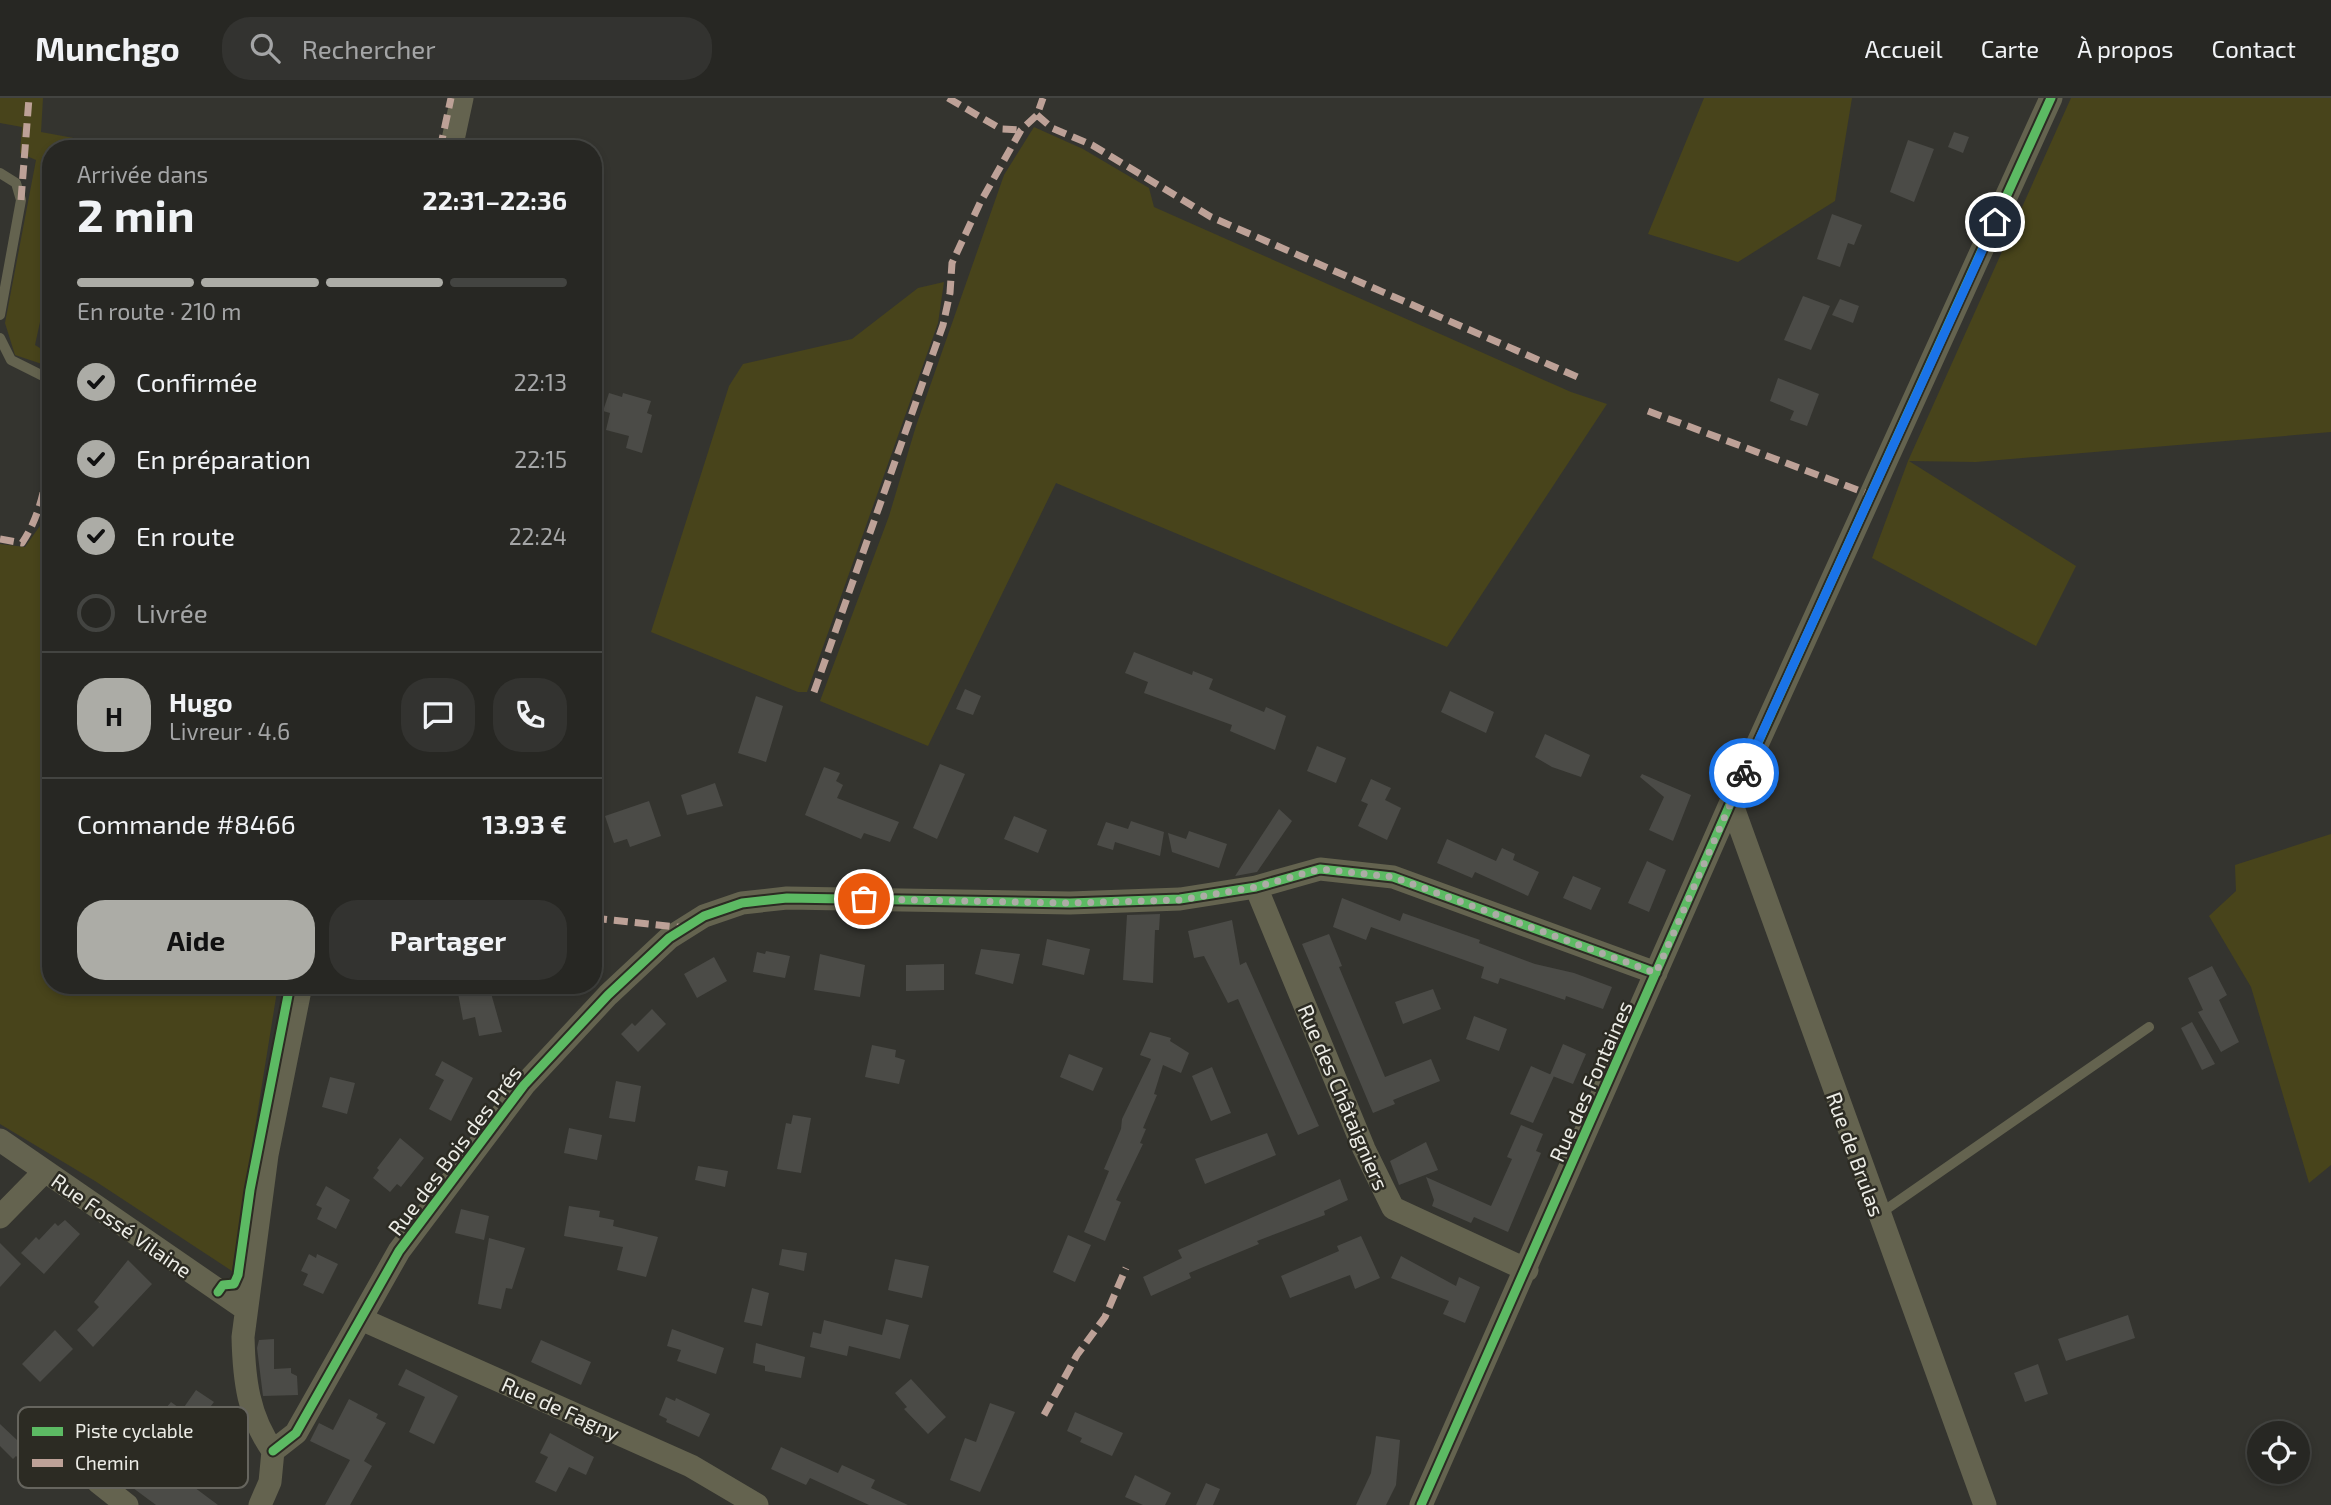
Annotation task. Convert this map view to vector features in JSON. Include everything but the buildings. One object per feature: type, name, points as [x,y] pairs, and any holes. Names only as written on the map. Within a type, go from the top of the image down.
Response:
[{"type":"street","points":[[453,140],[462,98]]},
{"type":"street","name":"Rue des Fontaines","points":[[1421,1505],[1527,1270],[1731,802],[2052,98]]},
{"type":"street","name":"Rue de Brulas","points":[[1731,802],[1985,1505]]},
{"type":"street","name":"Rue des Bois des Prés","points":[[273,1451],[296,1433],[399,1251],[524,1085],[608,995],[669,938],[704,916],[742,903],[788,898],[1069,903],[1180,900],[1256,887],[1320,869],[1393,877],[1656,973]]},
{"type":"street","name":"Rue des Châtaigniers","points":[[1256,887],[1364,1149],[1393,1208],[1527,1270]]},
{"type":"street","points":[[260,1505],[272,1474],[273,1451],[258,1429],[250,1403],[243,1362],[244,1308],[267,1155],[299,994]]},
{"type":"street","name":"Rue Fossé Vilaine","points":[[0,1140],[244,1308]]},
{"type":"street","points":[[0,1217],[45,1171]]},
{"type":"street","name":"Rue de Fagny","points":[[361,1319],[691,1466],[757,1505]]},
{"type":"street","points":[[106,1488],[127,1505]]},
{"type":"lane","points":[[0,173],[16,183],[21,200],[0,315]]},
{"type":"lane","points":[[0,338],[11,360],[42,376]]},
{"type":"lane","points":[[1878,1215],[2149,1027]]},
{"type":"shaded area","points":[[0,98],[43,98],[41,132],[79,139],[42,140],[42,313],[35,345],[42,349],[42,364],[15,355],[5,323],[36,160],[20,153],[22,127],[0,123]]},
{"type":"shaded area","points":[[1704,98],[1852,98],[1835,201],[1738,262],[1648,234]]},
{"type":"shaded area","points":[[2071,98],[2331,98],[2331,432],[1976,462],[1909,461],[2076,566],[2036,646],[1872,558],[1908,461]]},
{"type":"shaded area","points":[[1034,127],[1083,149],[1149,188],[1154,207],[1571,392],[1607,404],[1447,647],[1056,483],[928,746],[820,701],[889,516],[916,426],[1004,175]]},
{"type":"shaded area","points":[[944,282],[938,323],[807,692],[798,692],[651,632],[729,386],[743,364],[852,339],[918,288]]},
{"type":"shaded area","points":[[42,523],[42,994],[277,994],[232,1271],[95,1181],[0,1124],[0,544],[25,547]]},
{"type":"shaded area","points":[[2331,834],[2331,1165],[2309,1183],[2251,987],[2209,916],[2236,891],[2235,865]]},
{"type":"marked path","points":[[21,200],[29,98]]},
{"type":"marked path","points":[[442,140],[451,98]]},
{"type":"marked path","points":[[948,98],[1001,129],[1021,130]]},
{"type":"marked path","points":[[814,692],[943,325],[950,293],[952,263],[980,203],[1021,130],[1037,115],[1043,98]]},
{"type":"marked path","points":[[1037,115],[1052,128],[1092,145],[1211,217],[1582,379]]},
{"type":"marked path","points":[[1648,411],[1871,495]]},
{"type":"marked path","points":[[0,539],[22,543],[42,498]]},
{"type":"marked path","points":[[602,919],[686,928]]},
{"type":"marked path","points":[[1044,1415],[1077,1355],[1105,1317],[1126,1268]]},
{"type":"cycle path","points":[[1421,1505],[1731,802],[2051,98]]},
{"type":"cycle path","points":[[273,1451],[296,1433],[399,1251],[524,1085],[608,995],[669,938],[704,916],[742,903],[787,898],[1070,903],[1180,899],[1256,887],[1320,869],[1393,877],[1656,973]]},
{"type":"cycle path","points":[[218,1292],[223,1285],[234,1284],[238,1275],[250,1190],[288,994]]},
{"type":"way so far","points":[[864,899],[1069,903],[1180,900],[1256,887],[1320,869],[1393,877],[1656,973],[1744,773]]},
{"type":"route","points":[[1744,773],[1995,222]]}]
